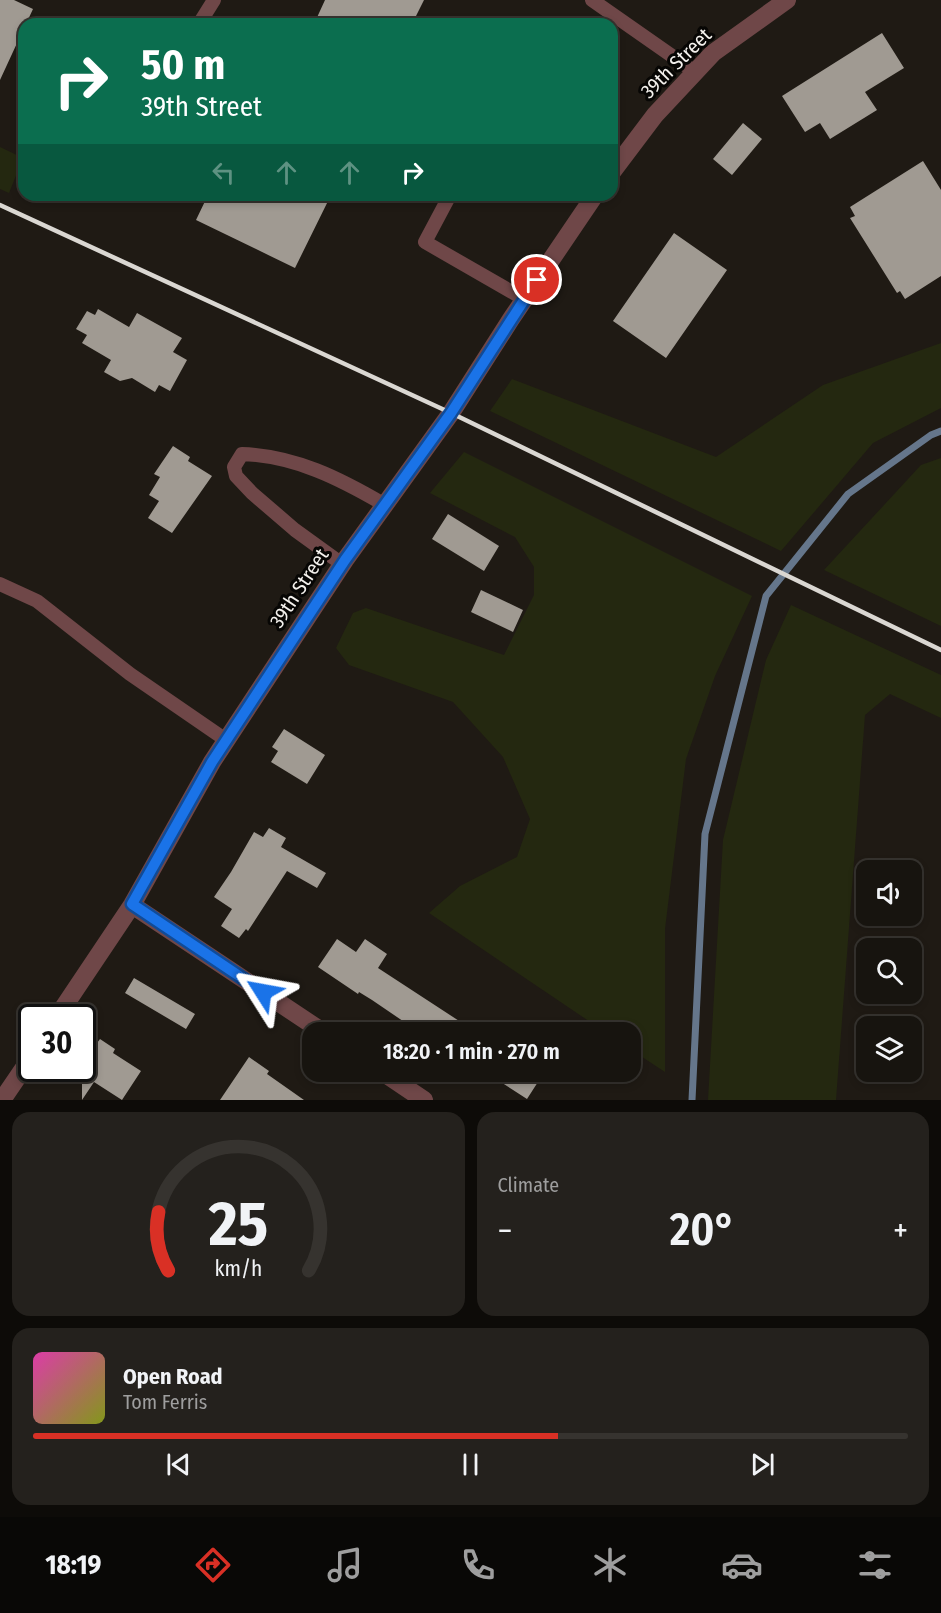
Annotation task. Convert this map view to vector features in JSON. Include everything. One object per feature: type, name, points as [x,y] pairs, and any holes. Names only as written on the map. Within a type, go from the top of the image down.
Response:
[{"type":"street","name":"39th Street","points":[[618,164],[655,115],[713,53],[787,0]]},
{"type":"street","name":"39th Street","points":[[66,1004],[132,904],[226,740],[342,564],[451,413],[524,299],[591,201]]},
{"type":"street","points":[[132,904],[307,1022]]},
{"type":"street","points":[[2,1100],[18,1077]]},
{"type":"street","points":[[397,1082],[424,1100]]},
{"type":"lane","points":[[203,18],[214,0]]},
{"type":"lane","points":[[591,0],[617,18]]},
{"type":"lane","points":[[618,19],[695,72]]},
{"type":"lane","points":[[447,201],[425,242],[524,299]]},
{"type":"lane","points":[[342,564],[295,530],[236,476],[234,467],[242,454],[267,455],[309,467],[343,480],[385,505]]},
{"type":"lane","points":[[0,584],[37,601],[130,674],[226,740]]},
{"type":"green space","points":[[0,147],[18,156],[18,170],[9,193],[0,189]]},
{"type":"green space","points":[[941,343],[941,408],[873,443],[781,551],[490,411],[512,379],[716,457],[823,385]]},
{"type":"green space","points":[[464,452],[752,596],[715,676],[686,759],[665,929],[665,1072],[641,1056],[641,1022],[590,1022],[429,913],[460,886],[517,857],[530,819],[503,757],[453,702],[349,665],[336,648],[353,613],[366,608],[504,655],[534,595],[534,567],[515,537],[430,493]]},
{"type":"green space","points":[[941,458],[941,626],[824,570],[921,465]]},
{"type":"green space","points":[[791,605],[941,675],[941,718],[890,694],[865,715],[836,1100],[708,1100],[723,840],[766,660]]},
{"type":"building","points":[[0,0],[14,0],[33,9],[29,18],[18,18],[18,41],[0,80]]},
{"type":"building","points":[[325,0],[424,0],[415,18],[317,18]]},
{"type":"building","points":[[882,33],[904,68],[865,92],[877,110],[830,139],[820,123],[805,132],[782,96]]},
{"type":"building","points":[[743,123],[762,139],[732,175],[713,159]]},
{"type":"building","points":[[923,161],[941,190],[941,276],[905,299],[900,291],[897,293],[850,218],[855,216],[850,207]]},
{"type":"building","points":[[205,201],[328,201],[295,268],[196,220]]},
{"type":"building","points":[[674,233],[727,270],[666,358],[613,321]]},
{"type":"building","points":[[98,309],[129,327],[137,313],[182,338],[173,352],[187,360],[170,391],[159,385],[155,392],[132,378],[120,381],[104,372],[111,360],[82,343],[87,335],[76,329],[87,311],[95,315]]},
{"type":"building","points":[[173,446],[190,457],[188,461],[212,476],[172,533],[148,518],[159,501],[149,495],[160,477],[154,474]]},
{"type":"building","points":[[448,514],[499,546],[484,571],[432,539]]},
{"type":"building","points":[[481,590],[523,610],[513,632],[471,612]]},
{"type":"building","points":[[284,729],[325,755],[307,784],[271,762],[278,751],[272,747]]},
{"type":"building","points":[[269,828],[286,838],[281,847],[326,873],[317,888],[287,871],[248,931],[246,929],[239,938],[221,926],[232,909],[214,897],[254,832],[263,837]]},
{"type":"building","points":[[337,939],[356,952],[365,939],[387,954],[378,968],[461,1022],[404,1022],[318,967]]},
{"type":"building","points":[[134,978],[195,1014],[186,1029],[125,993]]},
{"type":"building","points":[[100,1039],[115,1049],[113,1053],[141,1071],[122,1100],[94,1082],[96,1082],[96,1044]]},
{"type":"building","points":[[249,1057],[269,1071],[267,1074],[304,1100],[220,1100]]},
{"type":"building","points":[[82,1082],[94,1082],[82,1100]]},
{"type":"building","points":[[501,1082],[538,1082],[527,1099]]},
{"type":"waterway","points":[[692,1100],[705,834],[766,596],[848,494],[931,435],[941,431]]},
{"type":"railway","points":[[0,205],[451,413],[941,650]]},
{"type":"route","points":[[263,992],[132,904],[212,762],[345,560],[451,413],[537,280]]}]
